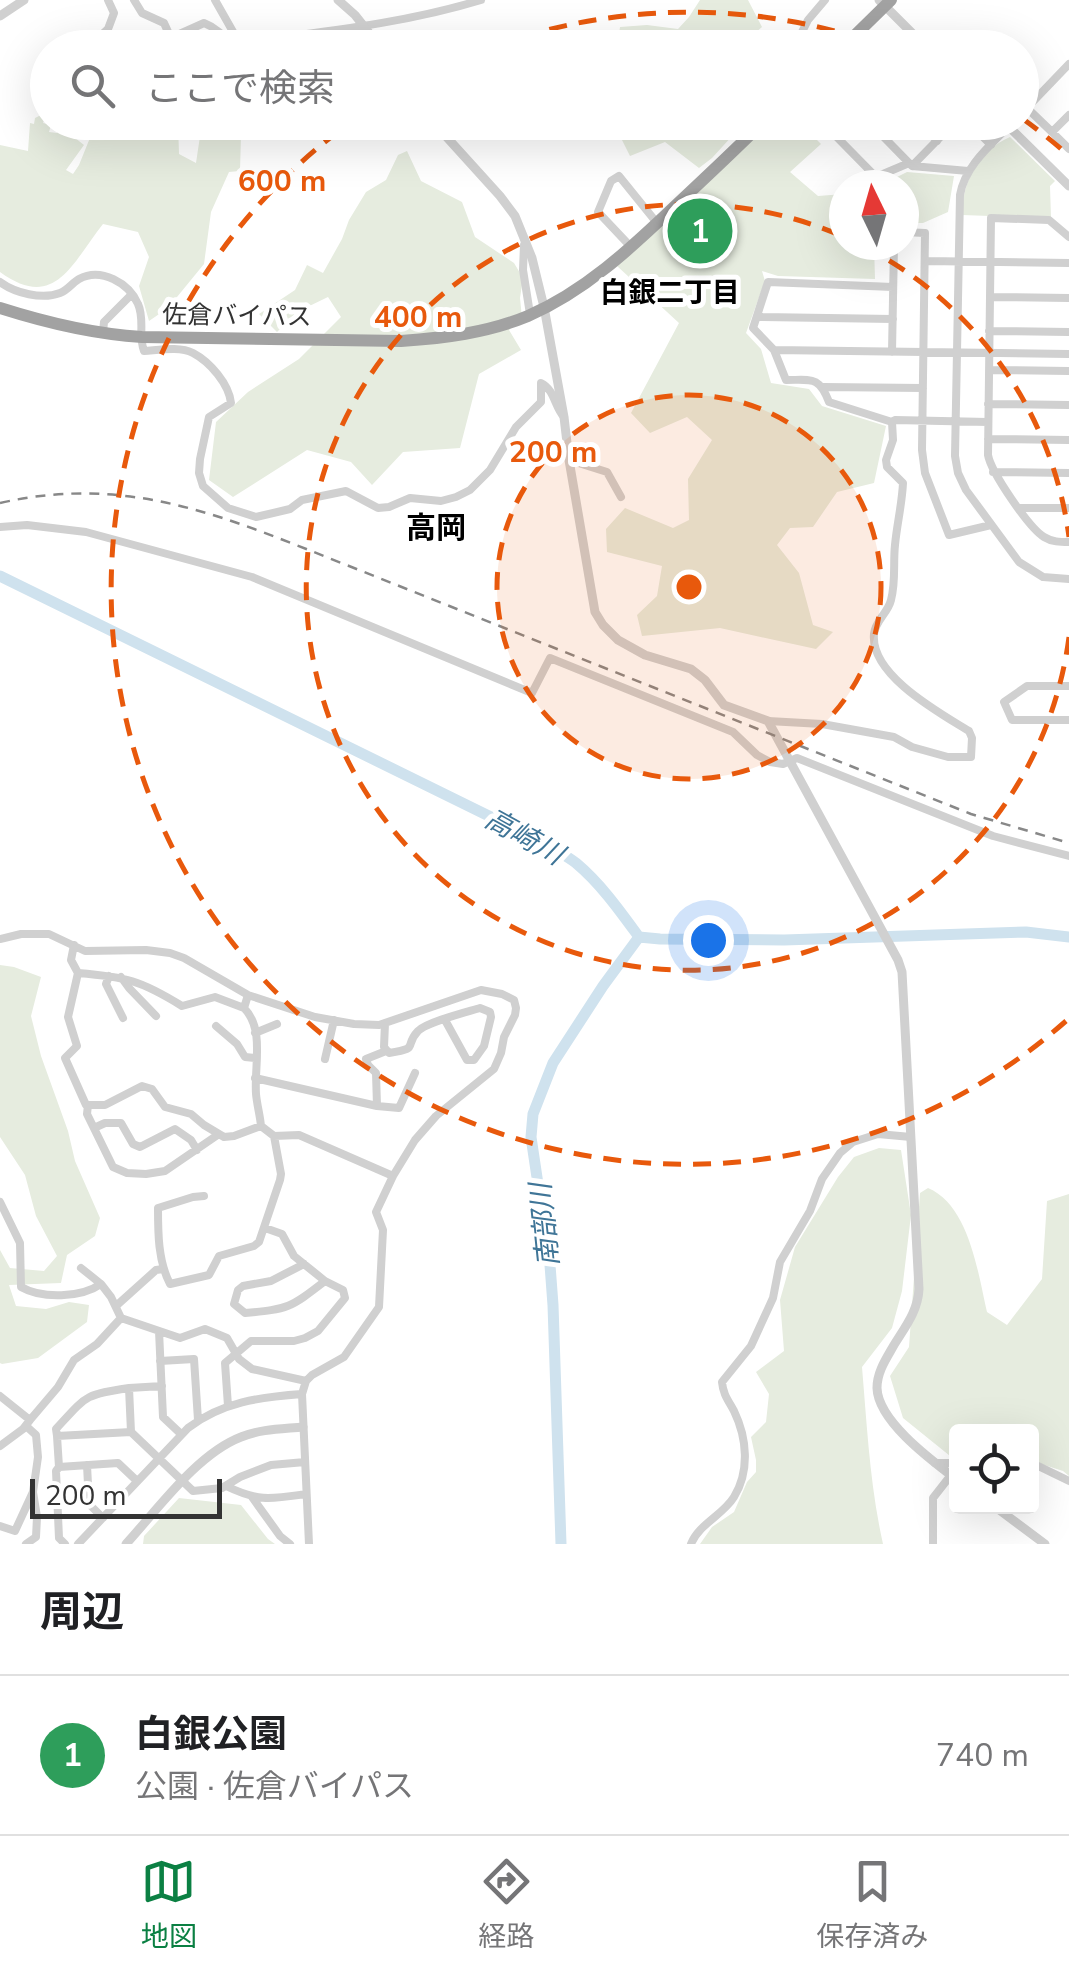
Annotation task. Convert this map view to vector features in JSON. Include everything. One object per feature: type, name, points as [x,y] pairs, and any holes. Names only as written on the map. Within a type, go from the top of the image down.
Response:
[{"type":"highway","points":[[859,30],[885,2]]},
{"type":"highway","name":"佐倉バイパス","points":[[0,308],[103,334],[142,336],[401,341],[478,332],[530,314],[570,294],[631,247],[744,140]]},
{"type":"street","points":[[0,16],[24,0]]},
{"type":"street","points":[[108,0],[114,13],[108,30]]},
{"type":"street","points":[[134,0],[142,13],[164,23],[167,30]]},
{"type":"street","points":[[214,0],[232,30]]},
{"type":"street","points":[[338,0],[367,30]]},
{"type":"street","points":[[342,30],[481,0]]},
{"type":"street","points":[[803,30],[825,0]]},
{"type":"street","points":[[885,2],[911,30]]},
{"type":"street","points":[[189,30],[204,23],[216,30]]},
{"type":"street","points":[[1039,95],[1069,64]]},
{"type":"street","points":[[1052,132],[1069,115]]},
{"type":"street","points":[[1039,122],[1069,149]]},
{"type":"street","points":[[449,140],[500,196],[525,236],[544,307],[595,612],[603,625],[618,640],[645,655],[690,669],[705,680],[724,705],[768,721],[822,724],[894,738],[948,757],[971,756],[969,732],[896,681],[875,648],[877,623],[891,600],[901,510],[903,482],[886,460],[893,440],[892,422]]},
{"type":"street","points":[[840,140],[876,177],[911,164],[937,141]]},
{"type":"street","points":[[887,140],[911,164],[968,171]]},
{"type":"street","points":[[985,140],[990,145]]},
{"type":"street","points":[[994,140],[968,171],[958,204],[955,456],[958,473],[971,499],[1019,562],[1043,577],[1069,579]]},
{"type":"street","points":[[1024,140],[1069,186]]},
{"type":"street","points":[[631,247],[598,212],[611,181],[620,176],[657,223]]},
{"type":"street","points":[[1069,237],[1049,220],[991,218],[988,404],[988,460],[993,472],[1039,534],[1069,542]]},
{"type":"street","points":[[919,232],[925,232],[925,473],[949,536],[991,525]]},
{"type":"street","points":[[525,236],[523,270],[530,314]]},
{"type":"street","points":[[892,352],[894,260]]},
{"type":"street","points":[[925,261],[1069,263]]},
{"type":"street","points":[[0,283],[18,293],[56,295],[82,277],[102,275],[122,284],[132,294],[140,312],[144,351],[191,352],[226,386],[231,404],[209,417],[199,472],[203,486],[228,508],[256,517],[290,508],[302,500],[346,491],[378,508],[410,498],[456,498],[490,470],[516,428],[541,402],[541,383],[553,394],[564,416]]},
{"type":"street","points":[[893,287],[768,282],[753,328],[774,350],[786,380],[815,381],[823,386],[923,388]]},
{"type":"street","points":[[103,334],[104,322],[132,294]]},
{"type":"street","points":[[990,296],[1069,298]]},
{"type":"street","points":[[757,318],[893,319]]},
{"type":"street","points":[[989,332],[1069,332]]},
{"type":"street","points":[[774,350],[1069,354]]},
{"type":"street","points":[[989,370],[1069,370]]},
{"type":"street","points":[[823,386],[829,402],[892,422],[988,422]]},
{"type":"street","points":[[988,404],[1069,405]]},
{"type":"street","points":[[988,439],[1069,440]]},
{"type":"street","points":[[569,460],[607,472],[621,496]]},
{"type":"street","points":[[993,472],[1069,474]]},
{"type":"street","points":[[1019,508],[1069,508]]},
{"type":"street","points":[[0,527],[27,525],[86,532],[252,577],[532,692],[550,658],[733,732],[770,762],[783,764],[797,758],[1004,839],[1069,856]]},
{"type":"street","points":[[1069,686],[1026,686],[1004,702],[1012,720],[1069,720]]},
{"type":"street","points":[[768,721],[902,972],[918,1299],[882,1367],[877,1390],[890,1420],[949,1473]]},
{"type":"street","points":[[0,939],[49,934],[85,951],[170,953],[248,995],[354,1024],[380,1025],[481,990],[514,1000],[516,1008],[494,1069],[436,1116],[415,1140],[376,1212],[383,1230],[379,1307],[344,1357],[306,1380],[252,1369],[239,1359],[227,1338],[204,1329],[180,1338],[121,1318],[112,1297],[81,1268]]},
{"type":"street","points":[[74,945],[71,960],[78,973],[68,1017],[77,1046],[66,1058],[84,1102],[105,1106],[134,1088],[147,1088],[165,1107],[191,1114],[230,1138],[261,1126]]},
{"type":"street","points":[[78,973],[121,977],[152,988],[182,1006],[215,997],[244,1008],[258,1041],[255,1078],[261,1126],[274,1136],[299,1135],[393,1176]]},
{"type":"street","points":[[109,976],[106,984],[123,1018]]},
{"type":"street","points":[[121,977],[156,1016]]},
{"type":"street","points":[[244,1008],[248,995]]},
{"type":"street","points":[[385,1023],[384,1048],[388,1053],[407,1050],[420,1030],[444,1020],[480,1008],[490,1012],[484,1046],[474,1060],[467,1060],[444,1020]]},
{"type":"street","points":[[325,1058],[334,1020]]},
{"type":"street","points":[[255,1033],[276,1024]]},
{"type":"street","points":[[216,1026],[237,1044],[245,1057],[256,1058]]},
{"type":"street","points":[[377,1106],[376,1073],[366,1059],[386,1050]]},
{"type":"street","points":[[255,1078],[399,1108],[415,1074]]},
{"type":"street","points":[[88,1104],[87,1114],[113,1166],[127,1173],[165,1171],[219,1134]]},
{"type":"street","points":[[94,1128],[105,1122],[122,1123],[136,1146],[175,1129],[191,1140],[197,1150]]},
{"type":"street","points":[[691,1544],[695,1535],[731,1502],[744,1473],[742,1435],[722,1382],[751,1346],[773,1298],[780,1262],[810,1211],[822,1179],[840,1153],[865,1137],[878,1134],[911,1138]]},
{"type":"street","points":[[204,1196],[158,1208],[162,1269],[170,1284],[209,1275],[218,1256],[259,1242],[281,1174],[274,1136]]},
{"type":"street","points":[[0,1202],[20,1244],[21,1288],[66,1294],[84,1292],[101,1284]]},
{"type":"street","points":[[228,1406],[225,1364],[250,1341],[294,1341],[318,1332],[345,1295],[294,1256],[282,1234],[265,1228]]},
{"type":"street","points":[[304,1264],[271,1281],[243,1286],[234,1304],[245,1313],[284,1309],[325,1281]]},
{"type":"street","points":[[116,1306],[162,1269]]},
{"type":"street","points":[[0,1446],[58,1388],[74,1360],[97,1344],[121,1318]]},
{"type":"street","points":[[158,1331],[164,1417],[182,1434]]},
{"type":"street","points":[[160,1361],[194,1359],[198,1420]]},
{"type":"street","points":[[306,1380],[302,1394],[309,1544]]},
{"type":"street","points":[[64,1544],[59,1538],[56,1429],[92,1394],[162,1386]]},
{"type":"street","points":[[129,1388],[132,1432],[193,1492],[226,1486],[259,1468],[305,1462]]},
{"type":"street","points":[[78,1544],[198,1420],[260,1397],[302,1394]]},
{"type":"street","points":[[0,1396],[36,1435],[38,1457],[33,1492],[37,1528],[36,1536],[26,1544]]},
{"type":"street","points":[[126,1544],[210,1453],[254,1432],[303,1428]]},
{"type":"street","points":[[57,1436],[132,1432]]},
{"type":"street","points":[[935,1462],[949,1463]]},
{"type":"street","points":[[58,1467],[118,1464],[137,1481]]},
{"type":"street","points":[[87,1465],[89,1504],[103,1518]]},
{"type":"street","points":[[1039,1467],[1069,1480]]},
{"type":"street","points":[[933,1544],[932,1498],[949,1482]]},
{"type":"street","points":[[226,1486],[262,1500],[306,1494]]},
{"type":"street","points":[[0,1526],[16,1531],[33,1492]]},
{"type":"street","points":[[252,1497],[290,1544]]},
{"type":"street","points":[[1005,1514],[1045,1544]]},
{"type":"shaded area","points":[[700,0],[748,0],[762,27],[759,30],[620,30],[647,25],[678,29]]},
{"type":"shaded area","points":[[30,123],[30,140],[78,140],[84,145],[66,170],[73,174],[89,140],[179,140],[179,154],[196,163],[199,140],[241,140],[240,171],[229,172],[211,212],[204,264],[168,308],[149,321],[139,286],[149,257],[138,232],[103,224],[71,267],[49,285],[19,283],[0,272],[0,145],[28,151]]},
{"type":"shaded area","points":[[622,140],[728,140],[699,168],[665,142],[630,156]]},
{"type":"shaded area","points":[[749,140],[817,140],[821,144],[790,172],[818,196],[829,195],[829,260],[874,260],[875,279],[778,276],[762,271],[765,281],[746,333],[761,349],[771,383],[809,389],[822,406],[886,426],[874,483],[837,492],[813,527],[790,528],[777,545],[799,573],[813,625],[833,632],[816,649],[720,628],[642,636],[637,615],[657,596],[662,566],[607,552],[606,529],[625,508],[673,528],[689,520],[688,479],[712,440],[687,417],[650,433],[631,413],[679,323],[617,266]]},
{"type":"shaded area","points":[[1013,140],[1055,181],[1050,186],[1051,218],[962,215],[965,191],[974,168],[999,143]]},
{"type":"shaded area","points":[[407,151],[421,181],[462,202],[475,237],[514,263],[523,278],[522,318],[509,330],[521,350],[479,374],[460,448],[403,452],[372,485],[351,462],[307,450],[233,497],[209,480],[216,422],[248,392],[299,359],[341,317],[328,297],[297,312],[277,332],[259,314],[295,290],[307,265],[323,273],[366,192],[386,180],[398,155]]},
{"type":"shaded area","points":[[919,173],[954,176],[948,212],[919,223]]},
{"type":"shaded area","points":[[0,965],[41,977],[31,1016],[75,1161],[100,1218],[95,1236],[67,1255],[61,1283],[9,1285],[16,1306],[46,1309],[69,1302],[89,1305],[87,1322],[38,1358],[2,1364],[0,1250],[10,1268],[44,1271],[57,1256],[36,1216],[25,1175],[0,1137]]},
{"type":"shaded area","points":[[879,1148],[901,1150],[911,1215],[902,1291],[892,1328],[862,1367],[872,1478],[883,1544],[700,1544],[712,1527],[734,1512],[747,1482],[756,1472],[751,1437],[766,1422],[769,1394],[756,1372],[784,1351],[780,1300],[795,1247],[854,1157]]},
{"type":"shaded area","points":[[928,1188],[953,1209],[970,1242],[987,1312],[1007,1325],[1042,1279],[1047,1201],[1069,1194],[1069,1476],[1039,1463],[1039,1424],[949,1424],[949,1455],[903,1418],[890,1376],[909,1347],[920,1193]]},
{"type":"shaded area","points":[[179,1498],[241,1505],[275,1544],[143,1544],[144,1536]]},
{"type":"waterway","name":"高崎川","points":[[0,576],[542,842],[585,871],[639,937],[784,940],[1026,932],[1069,937]]},
{"type":"waterway","name":"南部川","points":[[561,1544],[553,1305],[531,1137],[533,1114],[553,1063],[639,937]]},
{"type":"railway","points":[[0,503],[48,495],[93,494],[137,497],[221,518],[971,814],[1069,843]]},
{"type":"place","name":"白銀公園","points":[[700,231]]},
{"type":"district","name":"白銀二丁目","points":[[670,293]]},
{"type":"district","name":"高岡","points":[[436,528]]}]
